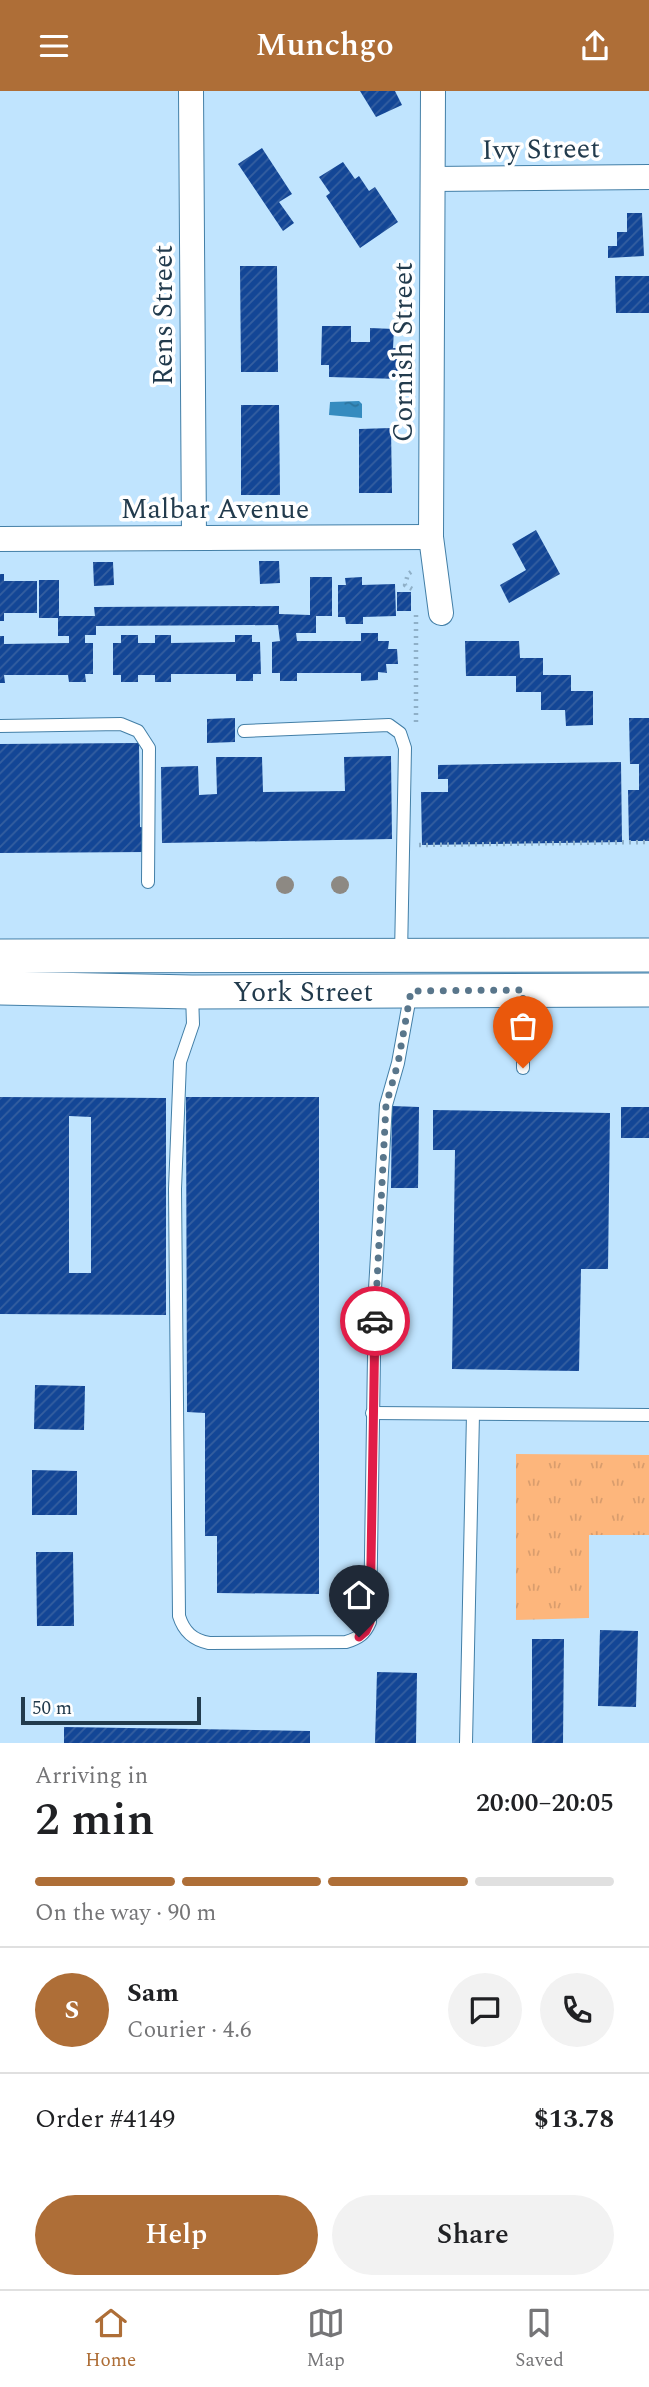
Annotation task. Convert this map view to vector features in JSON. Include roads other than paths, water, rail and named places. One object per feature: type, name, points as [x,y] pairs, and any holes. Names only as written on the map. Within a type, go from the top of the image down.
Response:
[{"type":"main road","name":"York Street","points":[[0,956],[649,955]]},
{"type":"main road","name":"York Street","points":[[0,988],[192,992],[649,990]]},
{"type":"street","name":"Rens Street","points":[[191,91],[194,538]]},
{"type":"street","name":"Cornish Street","points":[[433,91],[431,537],[441,613]]},
{"type":"street","name":"Ivy Street","points":[[433,179],[649,177]]},
{"type":"street","name":"Malbar Avenue","points":[[0,539],[431,537]]},
{"type":"lane","points":[[0,726],[121,724],[138,731],[149,748],[148,883]]},
{"type":"lane","points":[[244,731],[388,725],[400,733],[405,748],[401,955]]},
{"type":"lane","points":[[523,990],[523,1068]]},
{"type":"lane","points":[[192,992],[193,1024],[180,1062],[177,1139],[179,1616],[182,1625],[197,1640],[209,1643],[346,1642],[359,1637],[370,1622],[375,1289],[386,1105],[398,1063],[411,991]]},
{"type":"lane","points":[[372,1413],[649,1415]]},
{"type":"lane","points":[[466,1743],[473,1414]]},
{"type":"water","points":[[359,401],[362,404],[362,418],[329,415],[330,402]]}]
